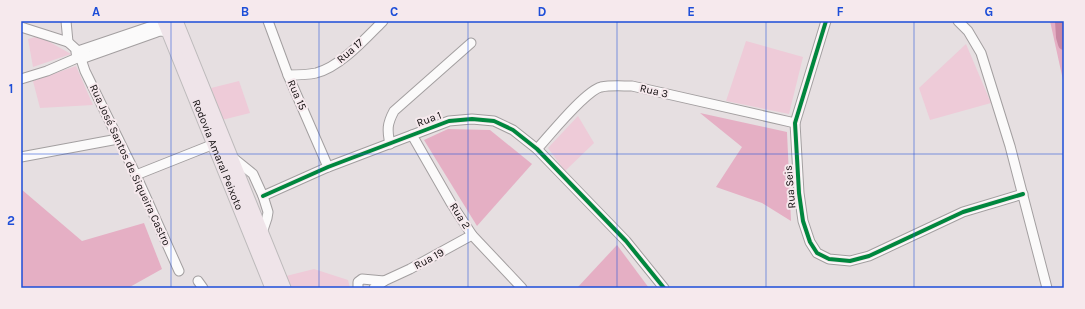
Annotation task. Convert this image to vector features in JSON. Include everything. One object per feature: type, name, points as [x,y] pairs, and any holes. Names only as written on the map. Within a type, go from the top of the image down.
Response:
[{"type":"highway","name":"Rodovia Amaral Peixoto","points":[[176,21],[284,288]]},
{"type":"highway","name":"Rodovia Amaral Peixoto","points":[[166,27],[272,288]]},
{"type":"street","points":[[66,21],[68,42]]},
{"type":"street","points":[[21,79],[48,71],[80,55],[155,25],[160,21]]},
{"type":"street","name":"Rua 15","points":[[268,21],[288,75],[328,167]]},
{"type":"street","name":"Rua Seis","points":[[826,21],[795,123],[799,193],[803,221],[810,242],[817,252],[829,259],[850,261],[869,256],[963,212],[1023,194]]},
{"type":"street","points":[[958,21],[968,31],[981,53],[1010,146],[1047,288]]},
{"type":"street","name":"Rua 17","points":[[288,75],[315,74],[326,70],[340,62],[379,23]]},
{"type":"street","points":[[21,26],[68,42],[80,55]]},
{"type":"street","points":[[80,55],[157,32],[166,27]]},
{"type":"street","points":[[390,144],[387,133],[388,121],[394,112],[471,43]]},
{"type":"street","name":"Rua José Santos de Siqueira Castro","points":[[80,55],[86,71],[136,175],[179,271]]},
{"type":"street","name":"Rua 3","points":[[537,149],[586,95],[600,88],[615,86],[632,86],[795,123]]},
{"type":"street","name":"Rua 1","points":[[263,196],[328,167],[449,121],[472,119],[494,121],[513,130],[537,149],[626,241],[664,288]]},
{"type":"street","name":"Rua 2","points":[[412,135],[472,235],[522,288]]},
{"type":"street","points":[[21,157],[118,139]]},
{"type":"street","points":[[136,175],[214,144]]},
{"type":"street","points":[[231,156],[253,174],[263,196],[268,212],[268,218],[262,233]]},
{"type":"street","name":"Rua 19","points":[[374,288],[384,281],[472,235]]},
{"type":"street","points":[[358,288],[358,282],[362,279],[384,281]]},
{"type":"shaded area","points":[[1050,21],[1064,21],[1064,85],[1063,80]]},
{"type":"shaded area","points":[[39,36],[71,54],[33,67],[28,39]]},
{"type":"shaded area","points":[[746,41],[803,57],[789,114],[726,101]]},
{"type":"shaded area","points":[[966,44],[991,103],[930,120],[919,88]]},
{"type":"shaded area","points":[[76,66],[93,105],[40,108],[33,81]]},
{"type":"shaded area","points":[[239,81],[250,113],[222,120],[211,88]]},
{"type":"shaded area","points":[[700,113],[787,132],[791,221],[762,203],[716,187],[742,147]]},
{"type":"shaded area","points":[[578,116],[594,143],[565,171],[548,148]]},
{"type":"shaded area","points":[[448,129],[490,130],[532,164],[477,226],[424,140]]},
{"type":"shaded area","points":[[21,189],[82,241],[144,223],[162,269],[128,288],[21,288]]},
{"type":"shaded area","points":[[617,245],[649,288],[577,288]]},
{"type":"shaded area","points":[[314,269],[348,280],[350,288],[290,288],[286,276]]},
{"type":"waterway","points":[[1061,21],[1064,44]]},
{"type":"cycle path","points":[[826,21],[795,123],[799,193],[803,221],[810,242],[817,253],[829,259],[850,261],[869,256],[963,212],[1023,194]]},
{"type":"cycle path","points":[[263,196],[328,167],[449,121],[472,119],[494,121],[513,130],[537,149],[626,241],[664,288]]}]
